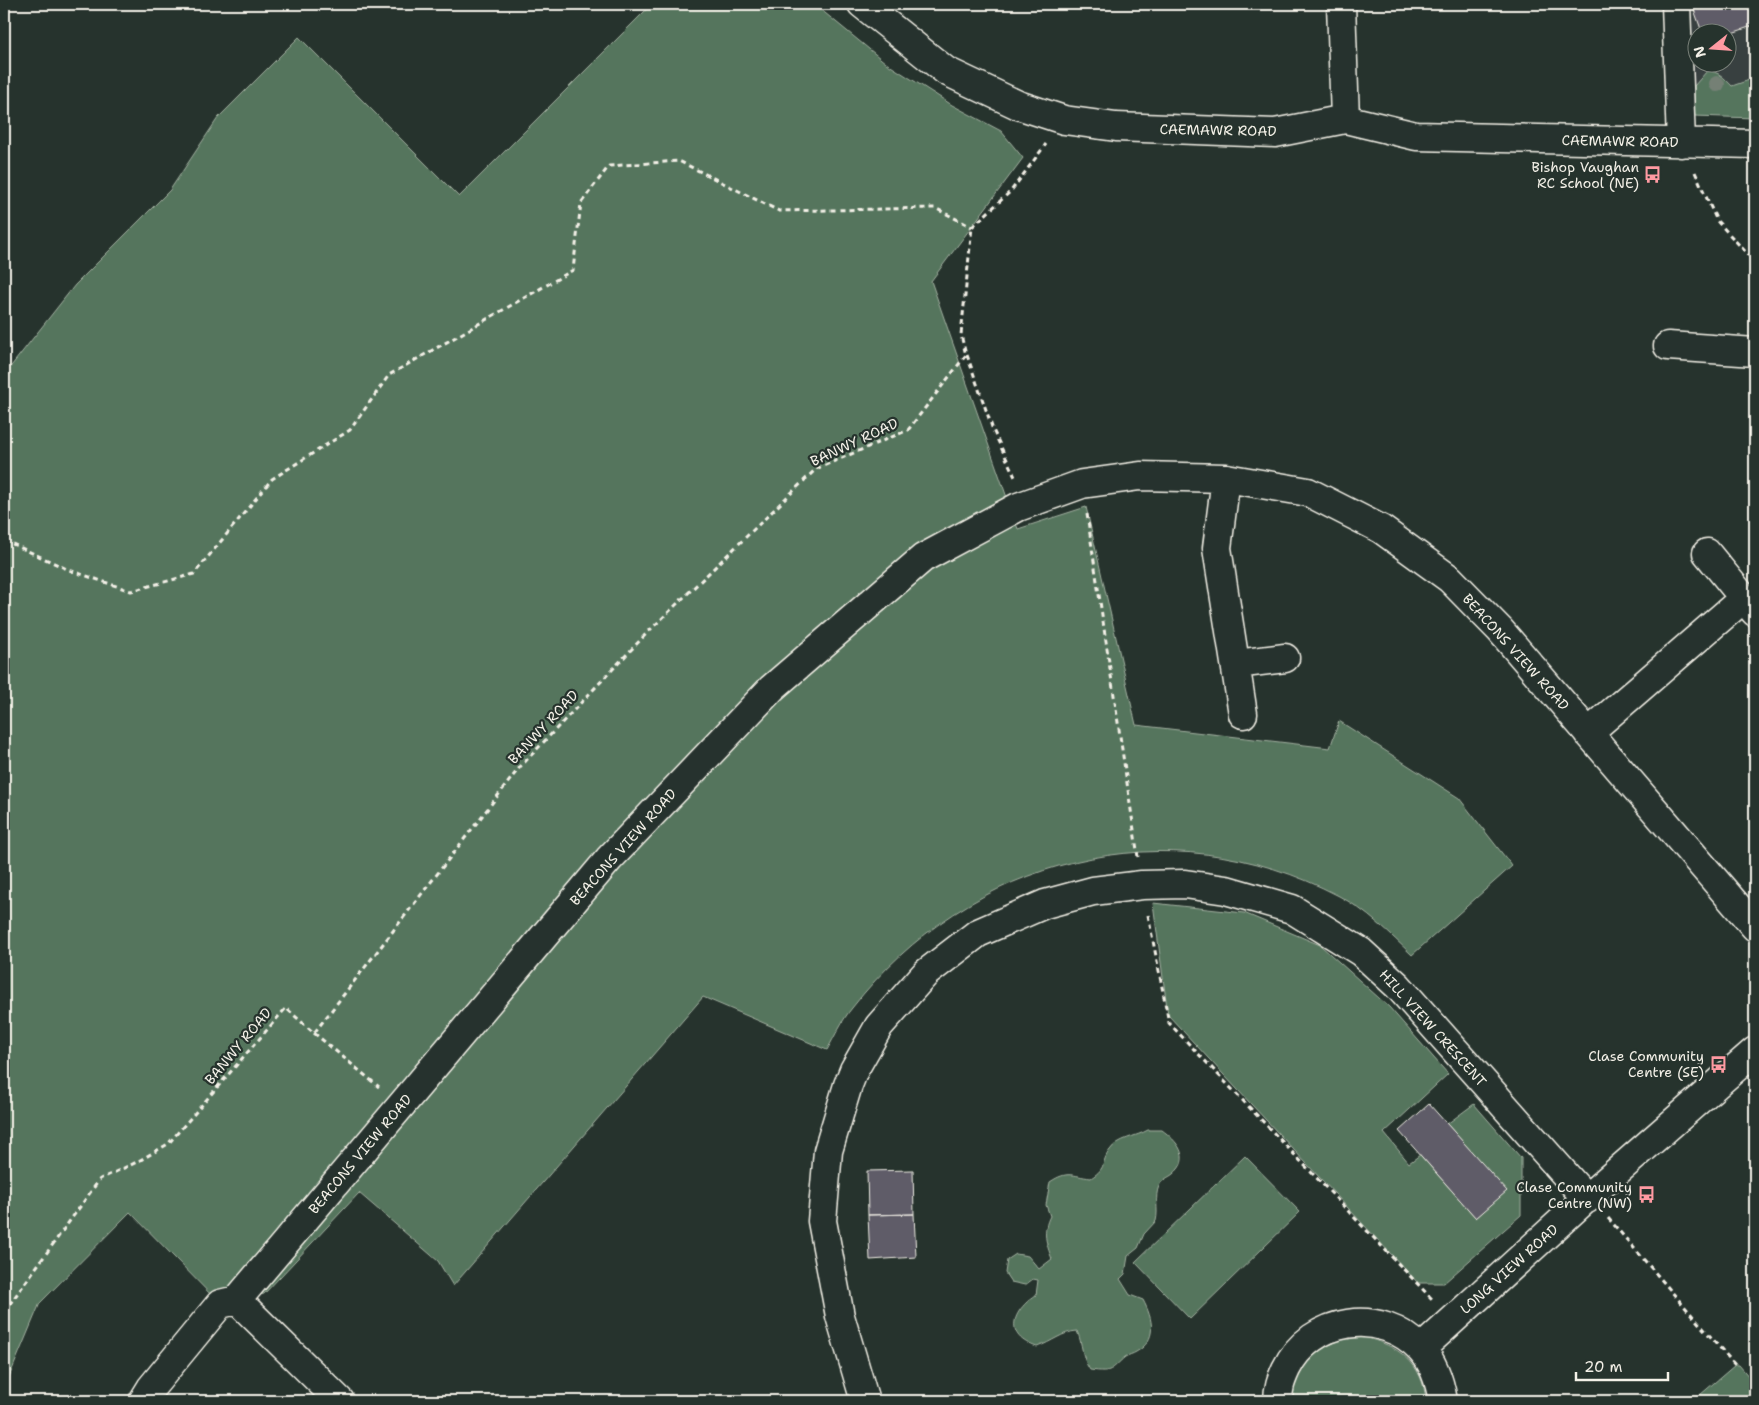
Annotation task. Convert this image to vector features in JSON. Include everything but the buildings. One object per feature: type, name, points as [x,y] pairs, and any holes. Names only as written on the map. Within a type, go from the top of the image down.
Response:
[{"type":"street","name":"CAEMAWR ROAD","points":[[862,4],[946,71],[1018,105],[1064,120],[1116,127],[1275,133],[1345,119],[1416,136],[1755,144]]},
{"type":"street","points":[[1341,4],[1345,119]]},
{"type":"street","points":[[1676,4],[1681,143]]},
{"type":"street","points":[[1668,346],[1755,352]]},
{"type":"street","name":"BEACONS VIEW ROAD","points":[[143,1401],[150,1388],[220,1304],[236,1300],[610,859],[772,688],[923,558],[1027,504],[1082,484],[1140,476],[1226,478],[1308,492],[1380,529],[1450,579],[1500,630],[1755,927]]},
{"type":"street","points":[[1226,478],[1217,548],[1243,714]]},
{"type":"street","points":[[1588,733],[1749,605],[1707,553]]},
{"type":"street","points":[[1236,664],[1285,658]]},
{"type":"street","name":"HILL VIEW CRESCENT","points":[[864,1401],[840,1316],[822,1221],[828,1151],[854,1070],[879,1026],[926,972],[978,934],[1045,904],[1093,891],[1142,885],[1185,884],[1226,890],[1292,909],[1361,952],[1398,986],[1588,1198]]},
{"type":"street","name":"LONG VIEW ROAD","points":[[1421,1349],[1755,1051]]},
{"type":"street","points":[[236,1300],[340,1401]]},
{"type":"street","points":[[1278,1401],[1278,1387],[1293,1354],[1309,1338],[1335,1325],[1348,1322],[1372,1323],[1395,1330],[1421,1349],[1434,1368],[1443,1401]]},
{"type":"path","points":[[1027,504],[992,430],[961,335],[972,227],[1011,191],[1064,120]]},
{"type":"path","points":[[1681,143],[1716,221],[1755,262]]},
{"type":"path","points":[[4,540],[69,570],[131,591],[194,574],[272,479],[350,430],[389,375],[573,270],[581,204],[609,166],[679,161],[779,211],[935,208],[972,227]]},
{"type":"path","name":"BANWY ROAD","points":[[4,1312],[100,1179],[137,1162],[168,1144],[286,1008],[314,1033],[520,767],[640,640],[816,469],[908,430],[966,355]]},
{"type":"path","points":[[1082,484],[1142,885],[1169,1023],[1452,1320]]},
{"type":"path","points":[[314,1033],[385,1093]]},
{"type":"path","points":[[1588,1198],[1735,1365]]},
{"type":"shaded area","points":[[1663,4],[1755,4],[1755,118],[1665,115]]},
{"type":"green space","points":[[652,4],[814,4],[886,63],[952,105],[1001,131],[1023,158],[931,281],[1018,529],[1086,507],[1136,725],[1330,748],[1339,721],[1459,798],[1512,866],[1412,955],[1368,915],[1339,896],[1274,869],[1207,854],[1141,852],[1075,862],[1012,882],[953,914],[900,956],[848,1013],[827,1050],[703,997],[453,1286],[438,1261],[359,1193],[264,1294],[220,1304],[130,1212],[40,1303],[4,1389],[4,375],[75,285],[170,190],[218,118],[299,37],[459,197]]},
{"type":"green space","points":[[1706,72],[1718,74],[1732,86],[1755,78],[1755,118],[1694,116],[1694,86]]},
{"type":"green space","points":[[1153,903],[1244,913],[1320,945],[1389,1007],[1448,1074],[1384,1133],[1409,1163],[1420,1155],[1476,1218],[1506,1191],[1447,1124],[1474,1104],[1521,1158],[1521,1215],[1444,1283],[1418,1283],[1168,1015]]},
{"type":"green space","points":[[1148,1130],[1162,1130],[1177,1144],[1182,1156],[1179,1168],[1160,1184],[1157,1194],[1156,1221],[1144,1234],[1138,1248],[1128,1256],[1125,1274],[1120,1279],[1130,1295],[1143,1300],[1151,1322],[1151,1335],[1143,1347],[1125,1357],[1110,1370],[1090,1370],[1085,1360],[1077,1331],[1067,1333],[1037,1347],[1019,1336],[1015,1330],[1017,1316],[1021,1308],[1036,1295],[1038,1280],[1033,1279],[1025,1285],[1011,1282],[1005,1273],[1007,1260],[1016,1254],[1028,1256],[1039,1269],[1052,1259],[1046,1232],[1050,1216],[1046,1205],[1050,1182],[1066,1175],[1091,1178],[1100,1171],[1107,1154],[1113,1146],[1122,1140]]},
{"type":"green space","points":[[1245,1156],[1300,1212],[1190,1319],[1135,1262]]},
{"type":"green space","points":[[1363,1337],[1376,1340],[1398,1351],[1414,1366],[1420,1376],[1426,1401],[1290,1401],[1299,1373],[1313,1354],[1334,1343]]},
{"type":"green space","points":[[1735,1365],[1739,1365],[1755,1384],[1755,1401],[1693,1401]]},
{"type":"place","name":"Bishop Vaughan RC School (NE)","points":[[1653,175]]},
{"type":"place","name":"Clase Community Centre (SE)","points":[[1718,1064]]},
{"type":"place","name":"Clase Community Centre (NW)","points":[[1646,1195]]}]
